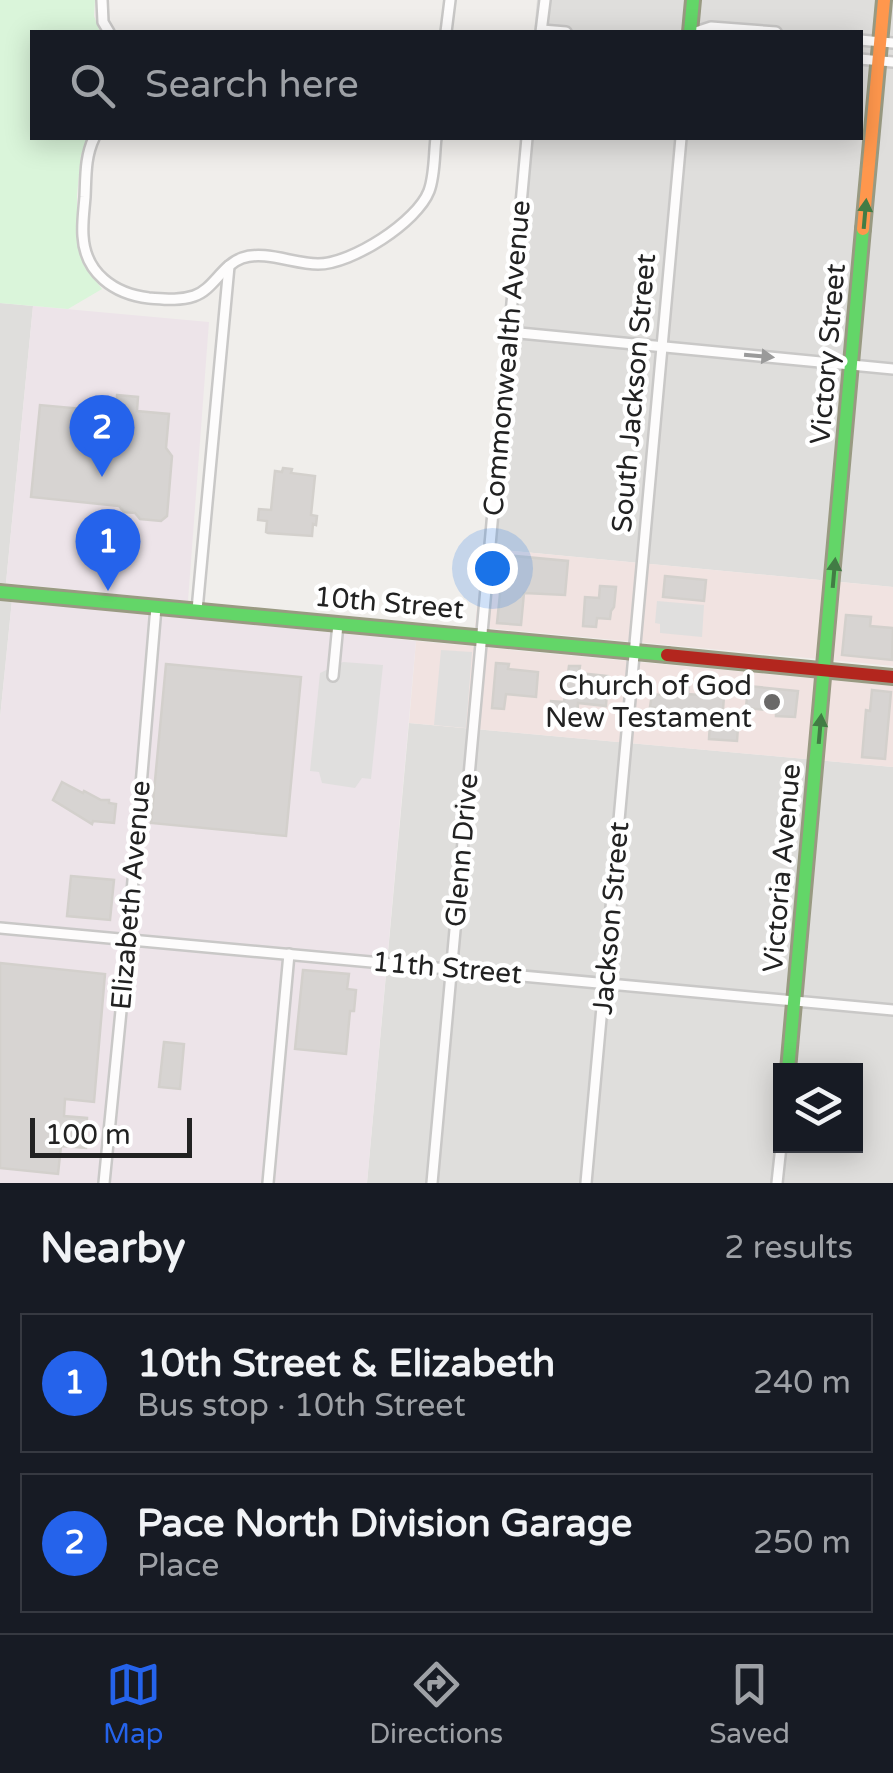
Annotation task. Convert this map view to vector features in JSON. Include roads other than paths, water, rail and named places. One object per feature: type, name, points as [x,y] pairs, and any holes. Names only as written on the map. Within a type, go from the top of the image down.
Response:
[{"type":"street","points":[[102,0],[108,30]]},
{"type":"street","points":[[446,30],[450,0]]},
{"type":"street","points":[[541,30],[545,0]]},
{"type":"street","points":[[693,0],[693,30]]},
{"type":"street","name":"Victory Street","points":[[825,670],[852,365],[886,62],[884,0]]},
{"type":"street","points":[[701,30],[750,30]]},
{"type":"street","points":[[93,140],[87,152],[83,237],[88,257],[96,272],[128,295],[171,300],[198,295],[242,258],[260,256],[320,264],[368,248],[408,218],[424,200],[431,187],[436,140]]},
{"type":"street","name":"Commonwealth Avenue","points":[[482,638],[527,140]]},
{"type":"street","name":"South Jackson Street","points":[[636,652],[681,140]]},
{"type":"street","points":[[197,610],[229,266]]},
{"type":"street","points":[[509,332],[893,369]]},
{"type":"street","name":"10th Street","points":[[0,592],[893,677]]},
{"type":"street","name":"Elizabeth Avenue","points":[[104,1183],[156,607]]},
{"type":"street","points":[[333,676],[338,624]]},
{"type":"street","name":"Glenn Drive","points":[[432,1183],[482,638]]},
{"type":"street","name":"Jackson Street","points":[[586,1183],[636,652]]},
{"type":"street","name":"Victoria Avenue","points":[[789,1063],[825,670]]},
{"type":"street","name":"11th Street","points":[[0,928],[893,1010]]},
{"type":"street","points":[[268,1183],[289,954]]},
{"type":"street","points":[[777,1183],[779,1153]]},
{"type":"place","name":"Pace North Division Garage","points":[[102,477]]},
{"type":"place","name":"10th Street & Elizabeth","points":[[108,591]]},
{"type":"place","name":"Church of God New Testament","points":[[772,702]]}]
